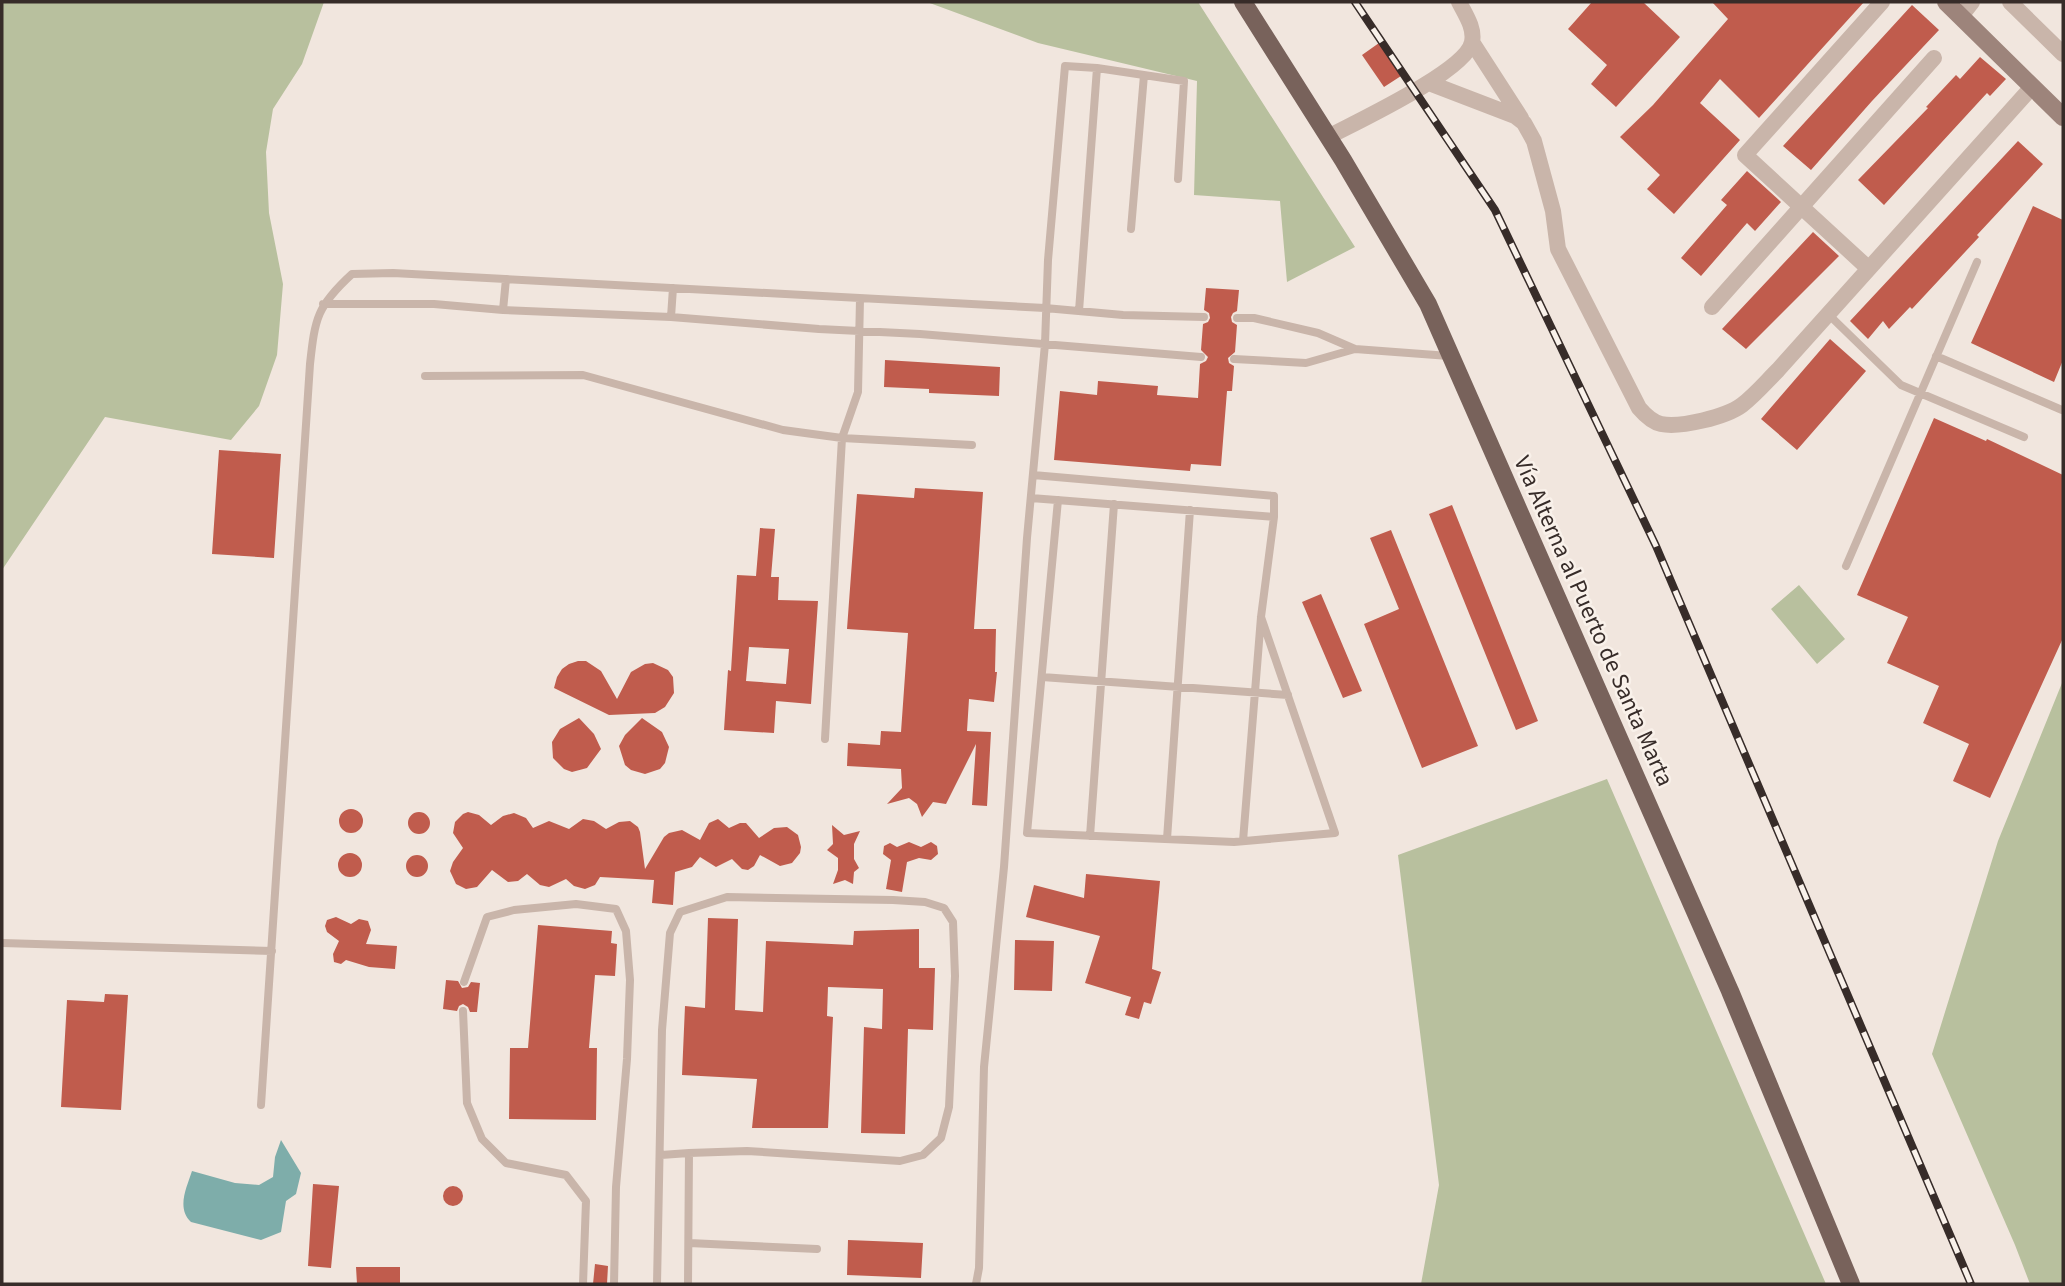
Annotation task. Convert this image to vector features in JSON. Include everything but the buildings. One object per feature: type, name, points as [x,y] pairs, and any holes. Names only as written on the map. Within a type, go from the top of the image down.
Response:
[{"type":"main road","name":"Vía Alterna al Puerto de Santa Marta","points":[[1243,2],[1428,304],[1730,991],[1851,1284]]},
{"type":"street","points":[[1328,137],[1429,83],[1468,54],[1472,29],[1459,2]]},
{"type":"street","points":[[1868,268],[1745,155],[1882,2]]},
{"type":"street","points":[[1946,2],[1967,9],[2031,88],[2063,117]]},
{"type":"street","points":[[2010,2],[2063,54]]},
{"type":"street","points":[[1472,42],[1534,141],[1550,200],[1558,249],[1639,408],[1647,417],[1660,424],[1707,419],[1740,407],[1778,370],[2031,88]]},
{"type":"street","points":[[1712,307],[1934,58]]},
{"type":"street","points":[[1429,83],[1515,116],[1524,124]]},
{"type":"lane","points":[[976,1284],[979,1268],[984,1067],[1004,867],[1065,66],[1184,81],[1178,179]]},
{"type":"lane","points":[[1079,311],[1097,68]]},
{"type":"lane","points":[[1131,229],[1144,75]]},
{"type":"lane","points":[[1846,566],[1977,262]]},
{"type":"lane","points":[[261,1105],[314,325],[323,304],[352,274],[393,273],[1204,317]]},
{"type":"lane","points":[[503,310],[506,279]]},
{"type":"lane","points":[[671,317],[673,288]]},
{"type":"lane","points":[[825,739],[842,438],[858,392],[860,299]]},
{"type":"lane","points":[[323,304],[434,304],[503,310],[671,317],[1201,357]]},
{"type":"lane","points":[[1828,314],[1901,384],[2024,437]]},
{"type":"lane","points":[[1237,317],[1254,318],[1318,333],[1355,349],[1451,356]]},
{"type":"lane","points":[[1234,359],[1306,363],[1355,349]]},
{"type":"lane","points":[[1936,356],[2062,410]]},
{"type":"lane","points":[[425,376],[583,375],[783,430],[842,438],[972,444]]},
{"type":"lane","points":[[1033,475],[1272,495],[1275,498],[1261,617],[1243,841]]},
{"type":"lane","points":[[1031,498],[1274,517]]},
{"type":"lane","points":[[1058,500],[1027,833],[1243,841],[1335,833],[1261,617]]},
{"type":"lane","points":[[1090,836],[1114,504]]},
{"type":"lane","points":[[1167,839],[1190,510]]},
{"type":"lane","points":[[1042,677],[1288,695]]},
{"type":"lane","points":[[657,1284],[660,1093],[666,974],[670,933],[680,912],[727,897],[893,900],[925,902],[944,908],[953,922],[955,976],[949,1107],[941,1138],[923,1155],[900,1161],[747,1151],[661,1154]]},
{"type":"lane","points":[[464,982],[487,917],[514,910],[576,904],[616,909],[625,931],[630,980],[627,1059],[616,1187],[614,1284]]},
{"type":"lane","points":[[2,943],[272,951]]},
{"type":"lane","points":[[463,1011],[467,1103],[482,1139],[506,1163],[566,1175],[586,1200],[583,1284]]},
{"type":"lane","points":[[688,1284],[689,1153]]},
{"type":"lane","points":[[689,1244],[817,1249]]},
{"type":"green space","points":[[2,2],[324,2],[302,64],[273,109],[266,152],[269,213],[283,284],[277,355],[259,406],[231,440],[105,417],[2,570]]},
{"type":"green space","points":[[927,2],[1198,2],[1355,247],[1287,282],[1280,201],[1194,195],[1197,81],[1038,43]]},
{"type":"green space","points":[[1799,585],[1845,639],[1817,664],[1771,609]]},
{"type":"green space","points":[[2062,683],[2063,1284],[2030,1284],[1932,1054],[1998,841]]},
{"type":"green space","points":[[1607,779],[1826,1284],[1421,1284],[1439,1185],[1398,855]]},
{"type":"water","points":[[281,1140],[301,1173],[296,1194],[286,1201],[281,1232],[261,1240],[191,1222],[183,1204],[192,1171],[235,1183],[259,1185],[273,1177],[275,1157]]},
{"type":"railway","points":[[1355,2],[1495,210],[1656,546],[1971,1284]]}]
